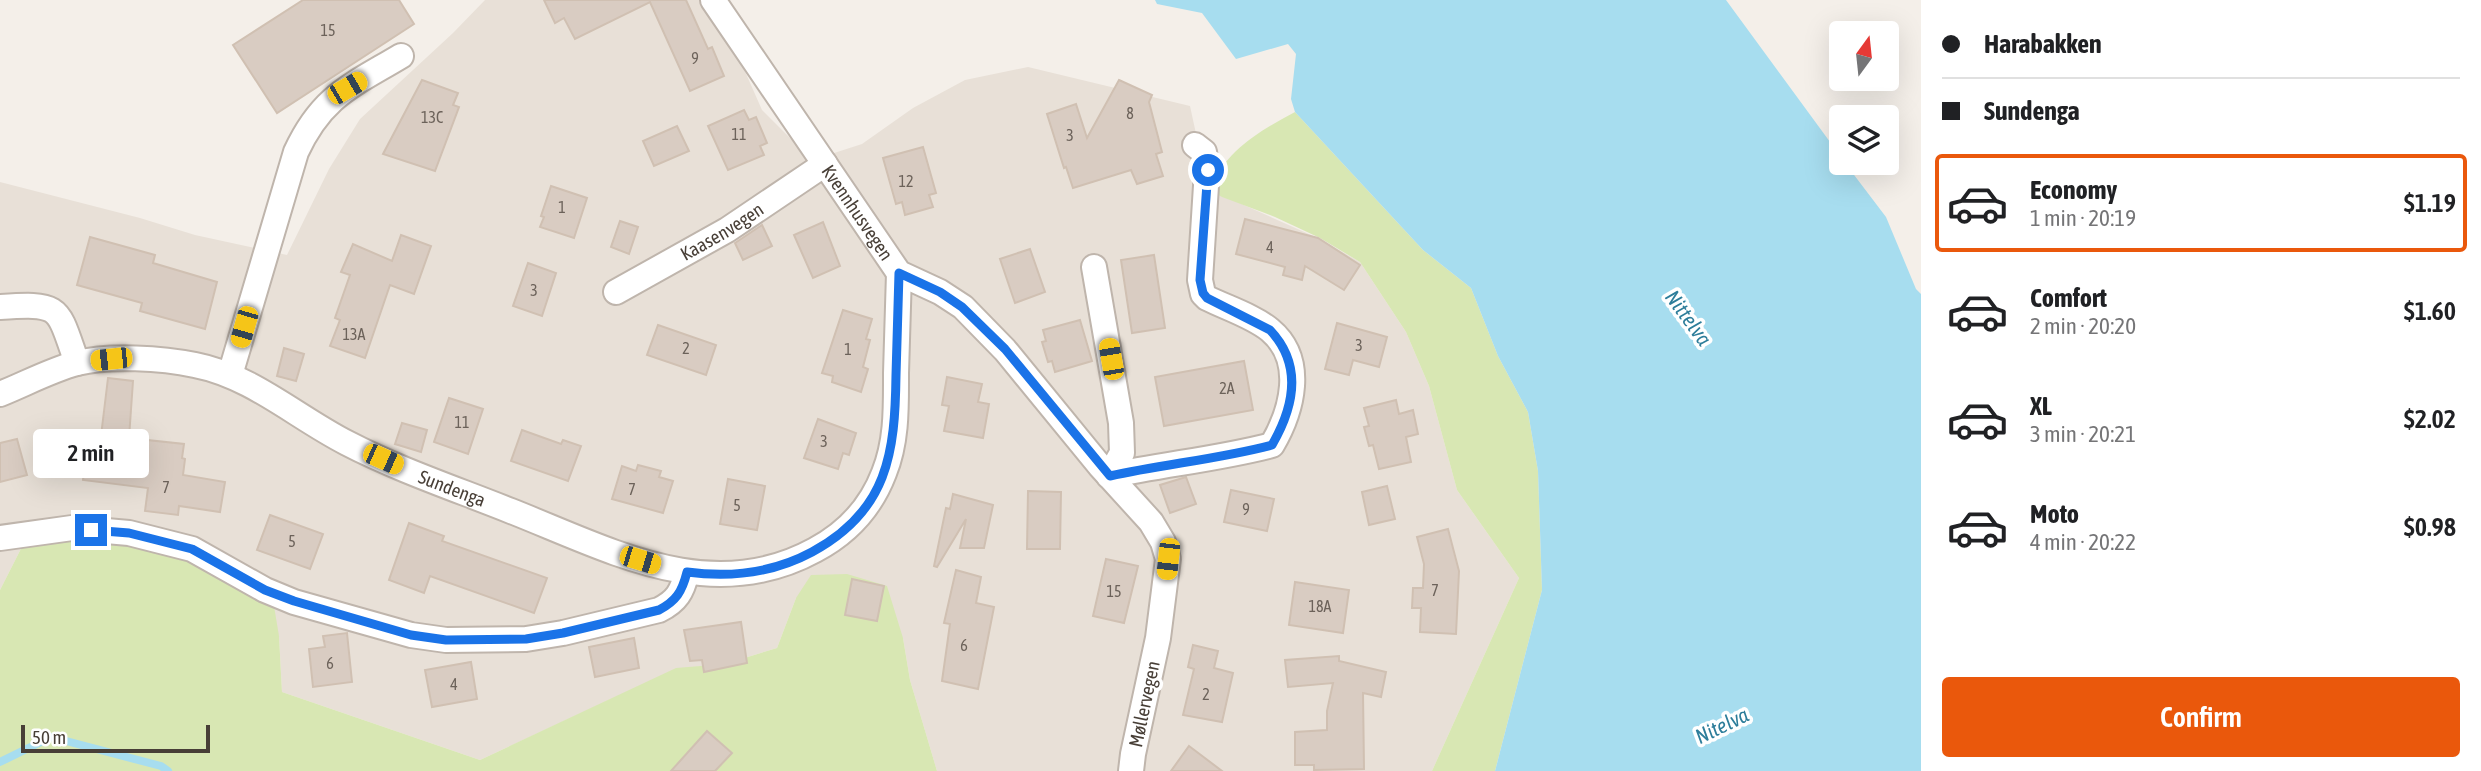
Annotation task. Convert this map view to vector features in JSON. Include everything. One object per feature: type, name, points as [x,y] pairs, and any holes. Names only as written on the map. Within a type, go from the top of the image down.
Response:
[{"type":"street","name":"Kvennhusvegen","points":[[713,0],[899,273],[940,292],[962,307],[1005,349],[1151,522],[1163,542],[1168,559],[1158,638]]},
{"type":"street","points":[[230,375],[296,152],[307,130],[323,107],[347,88],[401,56]]},
{"type":"street","points":[[1110,476],[1272,445],[1285,423],[1293,394],[1291,366],[1278,339],[1259,323],[1207,298],[1203,293],[1200,280],[1208,170],[1204,152],[1195,145]]},
{"type":"street","name":"Kaasenvegen","points":[[616,292],[727,230],[825,164]]},
{"type":"street","points":[[1094,267],[1121,423],[1122,453],[1110,476]]},
{"type":"street","name":"Sundenga","points":[[0,394],[77,363],[111,359],[155,360],[195,365],[230,375],[264,392],[347,443],[622,555],[687,572],[716,576],[748,573],[775,568],[802,558],[828,543],[862,513],[884,473],[894,431],[899,273]]},
{"type":"street","points":[[0,307],[37,305],[56,313],[64,323],[77,363]]},
{"type":"street","points":[[0,538],[72,528],[129,533],[192,549],[265,590],[294,601],[411,635],[446,640],[526,639],[659,610],[673,603],[680,595],[687,572]]},
{"type":"street","name":"Møllervegen","points":[[1131,771],[1158,638]]},
{"type":"shaded area","points":[[485,0],[709,0],[736,51],[762,110],[795,143],[831,154],[862,144],[913,108],[965,80],[1028,67],[1190,106],[1208,189],[1320,239],[1360,262],[1406,332],[1429,386],[1457,490],[1519,578],[1432,771],[937,771],[910,680],[903,638],[796,598],[777,648],[725,664],[676,669],[480,760],[282,692],[279,636],[31,529],[0,590],[0,182],[195,235],[287,255],[329,169],[360,119]]},
{"type":"green space","points":[[1295,112],[1423,250],[1471,288],[1498,356],[1528,412],[1538,471],[1542,590],[1495,771],[1432,771],[1519,578],[1457,490],[1429,386],[1406,332],[1360,262],[1320,238],[1208,189],[1225,163],[1245,143]]},
{"type":"green space","points":[[134,528],[272,594],[279,636],[282,692],[480,760],[676,668],[725,664],[777,648],[796,598],[811,575],[847,574],[887,586],[903,638],[910,680],[937,771],[0,771],[0,590],[31,529]]},
{"type":"water","name":"Nittelva","points":[[1155,0],[1726,0],[1829,141],[1829,175],[1854,175],[1886,217],[1916,289],[1921,294],[1921,771],[1495,771],[1542,590],[1538,471],[1528,412],[1498,356],[1471,288],[1423,250],[1295,112],[1291,99],[1296,54],[1288,44],[1236,59],[1202,13],[1157,4]]},
{"type":"building","points":[[303,0],[399,0],[414,24],[277,113],[233,45]]},
{"type":"building","points":[[544,0],[686,0],[708,49],[712,47],[724,76],[690,91],[650,2],[575,39],[564,18],[555,23]]},
{"type":"building","points":[[422,80],[458,93],[453,105],[459,107],[435,171],[383,154]]},
{"type":"building","points":[[1119,80],[1152,95],[1149,102],[1162,152],[1156,154],[1163,176],[1137,184],[1131,170],[1073,188],[1047,114],[1076,104],[1087,138]]},
{"type":"building","points":[[744,110],[749,120],[756,117],[767,143],[760,146],[764,155],[728,170],[708,126]]},
{"type":"building","points":[[677,126],[689,151],[654,166],[643,141]]},
{"type":"building","points":[[923,147],[936,193],[929,195],[933,207],[905,215],[902,202],[896,204],[883,158]]},
{"type":"building","points":[[551,186],[587,198],[574,238],[540,227]]},
{"type":"building","points":[[1245,219],[1318,238],[1360,265],[1344,290],[1305,266],[1302,280],[1283,275],[1285,267],[1236,254]]},
{"type":"building","points":[[620,221],[638,227],[629,254],[611,247]]},
{"type":"building","points":[[823,222],[840,266],[813,278],[794,235]]},
{"type":"building","points":[[762,225],[772,246],[743,260],[735,243]]},
{"type":"building","points":[[401,235],[431,246],[414,294],[390,285],[365,358],[330,346],[340,320],[335,318],[350,275],[341,272],[353,244],[392,261]]},
{"type":"building","points":[[90,237],[155,255],[153,263],[217,282],[205,329],[140,311],[142,303],[77,285]]},
{"type":"building","points":[[1030,249],[1045,292],[1015,303],[1000,259]]},
{"type":"building","points":[[1154,255],[1165,328],[1132,333],[1121,260]]},
{"type":"building","points":[[528,263],[556,273],[542,316],[513,306]]},
{"type":"building","points":[[843,310],[872,319],[866,339],[870,340],[863,367],[868,369],[861,392],[832,382],[833,376],[822,373]]},
{"type":"building","points":[[1080,320],[1092,361],[1055,372],[1052,361],[1048,362],[1042,342],[1046,341],[1043,330]]},
{"type":"building","points":[[1337,323],[1387,337],[1379,367],[1353,360],[1349,375],[1325,369]]},
{"type":"building","points":[[658,325],[716,345],[706,375],[647,355]]},
{"type":"building","points":[[284,348],[304,354],[296,381],[277,376]]},
{"type":"building","points":[[1244,361],[1253,410],[1164,426],[1155,377]]},
{"type":"building","points":[[947,377],[982,384],[978,402],[989,404],[983,438],[944,431],[949,406],[942,405]]},
{"type":"building","points":[[108,378],[133,381],[129,438],[184,444],[183,475],[225,482],[220,512],[179,506],[178,515],[145,511],[148,488],[83,480],[89,435],[101,436]]},
{"type":"building","points":[[449,398],[483,409],[468,454],[434,442]]},
{"type":"building","points":[[1396,400],[1399,414],[1413,410],[1418,434],[1406,437],[1411,462],[1379,469],[1373,445],[1369,446],[1364,427],[1369,426],[1364,408]]},
{"type":"building","points":[[818,419],[856,433],[849,455],[843,453],[838,469],[804,458]]},
{"type":"building","points":[[402,423],[427,430],[421,452],[395,444]]},
{"type":"building","points":[[522,430],[561,444],[563,440],[581,446],[568,481],[511,461]]},
{"type":"building","points":[[17,439],[27,475],[0,482],[0,443]]},
{"type":"building","points":[[638,465],[661,471],[659,477],[673,481],[663,513],[612,499],[622,466],[636,471]]},
{"type":"building","points":[[1186,477],[1196,504],[1170,513],[1160,485]]},
{"type":"building","points":[[728,479],[765,486],[757,530],[720,524]]},
{"type":"building","points":[[1387,486],[1395,519],[1369,525],[1362,492]]},
{"type":"building","points":[[1231,490],[1274,499],[1267,531],[1224,522]]},
{"type":"building","points":[[1028,491],[1061,492],[1060,549],[1027,549]]},
{"type":"building","points":[[953,494],[993,505],[984,548],[960,548],[966,519],[937,567],[934,566],[946,508],[950,509]]},
{"type":"building","points":[[270,515],[323,534],[310,569],[257,550]]},
{"type":"building","points":[[409,523],[444,536],[442,541],[547,578],[534,613],[430,576],[424,593],[389,580]]},
{"type":"building","points":[[1448,529],[1459,571],[1456,634],[1420,632],[1421,608],[1412,608],[1413,588],[1423,588],[1424,564],[1417,537]]},
{"type":"building","points":[[1106,559],[1138,566],[1124,623],[1093,616]]},
{"type":"building","points":[[956,570],[981,577],[976,603],[994,607],[978,689],[942,681],[950,624],[944,623]]},
{"type":"building","points":[[852,579],[884,586],[877,621],[845,615]]},
{"type":"building","points":[[1295,582],[1349,590],[1343,633],[1289,625]]},
{"type":"building","points":[[741,622],[747,663],[704,672],[702,660],[690,661],[684,630]]},
{"type":"building","points":[[347,633],[352,682],[313,687],[309,649],[325,647],[323,636]]},
{"type":"building","points":[[634,638],[639,668],[595,677],[589,647]]},
{"type":"building","points":[[1193,645],[1218,651],[1214,668],[1233,673],[1222,722],[1183,715],[1194,669],[1188,667]]},
{"type":"building","points":[[1339,656],[1339,661],[1386,672],[1381,697],[1363,693],[1364,769],[1314,770],[1314,765],[1295,765],[1295,732],[1327,730],[1327,711],[1333,683],[1288,687],[1285,660]]},
{"type":"building","points":[[471,662],[477,699],[432,707],[425,670]]},
{"type":"building","points":[[707,731],[732,753],[715,771],[671,771]]},
{"type":"building","points":[[1189,746],[1222,771],[1171,771]]},
{"type":"waterway","name":"Nitelva","points":[[0,762],[51,737],[161,766],[168,771]]},
{"type":"route","points":[[91,530],[129,533],[192,549],[265,590],[294,601],[411,635],[446,640],[526,639],[659,610],[673,603],[680,595],[687,572],[716,576],[775,568],[802,558],[828,543],[862,513],[884,473],[891,451],[895,424],[899,273],[940,292],[962,307],[1005,349],[1110,476],[1272,445],[1285,423],[1293,394],[1291,366],[1287,354],[1270,330],[1207,298],[1203,293],[1200,280],[1208,170]]}]
